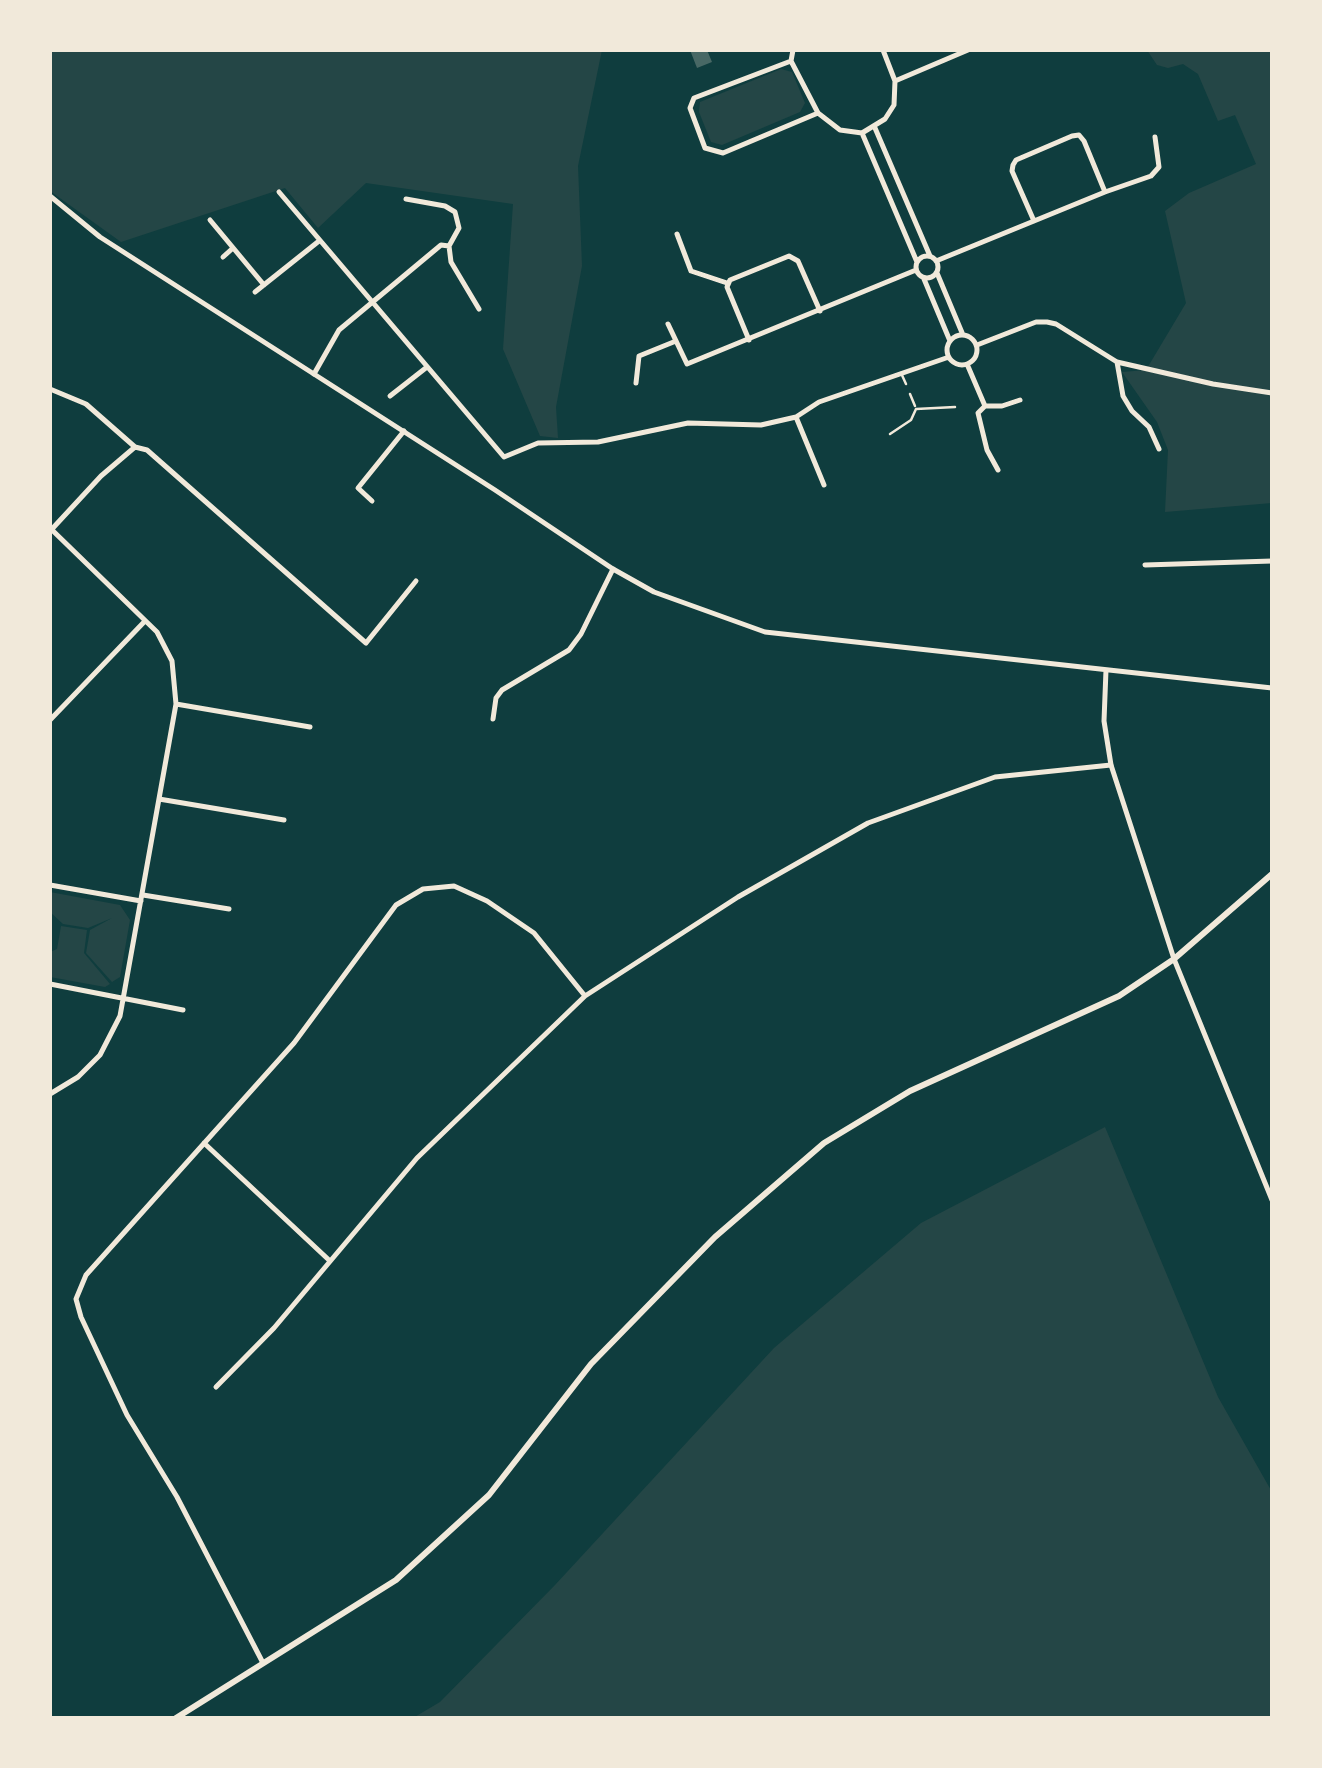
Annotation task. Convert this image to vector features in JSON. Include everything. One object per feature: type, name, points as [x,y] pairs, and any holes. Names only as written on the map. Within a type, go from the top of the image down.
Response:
[{"type":"main road","points":[[176,1718],[396,1580],[489,1495],[591,1364],[714,1237],[824,1143],[910,1091],[1119,996],[1174,958],[1272,874]]},
{"type":"street","points":[[792,50],[791,61],[818,114],[840,130],[862,134],[875,128],[894,105],[895,81],[883,50]]},
{"type":"street","points":[[895,81],[968,50]]},
{"type":"street","points":[[791,61],[694,98],[690,108],[705,148],[724,153],[818,114]]},
{"type":"street","points":[[862,134],[950,341],[949,357],[954,363],[967,364],[976,357],[976,345],[963,335],[875,128]]},
{"type":"street","points":[[1034,221],[1012,171],[1013,165],[1016,160],[1072,136],[1078,135],[1084,142],[1104,192]]},
{"type":"street","points":[[668,324],[687,364],[820,311],[933,258],[1156,172],[1159,162],[1155,137]]},
{"type":"street","points":[[279,192],[504,457],[538,443],[598,442],[688,423],[761,425],[796,417],[819,402],[949,357]]},
{"type":"street","points":[[50,196],[100,236],[615,571],[654,592],[765,632],[1272,688]]},
{"type":"street","points":[[314,374],[339,330],[445,246],[459,228],[455,212],[445,206],[406,199]]},
{"type":"street","points":[[210,220],[264,284]]},
{"type":"street","points":[[678,234],[691,271],[727,283],[789,256],[798,261],[820,311]]},
{"type":"street","points":[[255,292],[319,241]]},
{"type":"street","points":[[445,246],[480,309]]},
{"type":"street","points":[[223,258],[233,248]]},
{"type":"street","points":[[924,278],[937,273]]},
{"type":"street","points":[[727,283],[748,340]]},
{"type":"street","points":[[976,345],[1036,322],[1047,322],[1117,362],[1213,384],[1272,392]]},
{"type":"street","points":[[950,341],[963,335]]},
{"type":"street","points":[[636,383],[640,356],[676,341]]},
{"type":"street","points":[[1117,362],[1122,396],[1149,427],[1158,449]]},
{"type":"street","points":[[967,364],[984,406]]},
{"type":"street","points":[[390,396],[428,366]]},
{"type":"street","points":[[50,389],[86,404],[135,447],[147,450],[366,644],[416,581]]},
{"type":"street","points":[[998,470],[979,427],[978,413],[984,406],[1020,400]]},
{"type":"street","points":[[796,417],[824,485]]},
{"type":"street","points":[[372,501],[358,488],[404,431]]},
{"type":"street","points":[[50,1094],[78,1077],[100,1056],[120,1016],[176,704],[172,661],[157,632],[51,529],[100,476],[135,447]]},
{"type":"street","points":[[1146,565],[1272,561]]},
{"type":"street","points":[[493,719],[496,698],[502,690],[569,650],[615,571]]},
{"type":"street","points":[[50,720],[145,621]]},
{"type":"street","points":[[1106,670],[1104,721],[1110,765],[1174,958],[1272,1200]]},
{"type":"street","points":[[176,704],[310,727]]},
{"type":"street","points":[[216,1387],[274,1328],[417,1158],[585,996],[738,897],[868,823],[994,777],[1110,765]]},
{"type":"street","points":[[160,799],[284,820]]},
{"type":"street","points":[[50,885],[229,910]]},
{"type":"street","points":[[263,1663],[177,1497],[127,1415],[80,1317],[76,1299],[86,1275],[294,1044],[396,905],[423,889],[454,886],[487,901],[534,932],[585,996]]},
{"type":"street","points":[[50,984],[183,1010]]},
{"type":"street","points":[[204,1143],[330,1261]]},
{"type":"lane","points":[[901,372],[906,384]]},
{"type":"lane","points":[[890,434],[911,420],[916,409],[910,394]]},
{"type":"lane","points":[[916,409],[956,407]]},
{"type":"shaded area","points":[[50,50],[602,50],[578,166],[582,266],[556,407],[558,438],[540,436],[503,349],[513,204],[366,183],[318,228],[285,188],[121,242],[50,191]]},
{"type":"shaded area","points":[[1147,50],[1272,52],[1272,503],[1165,512],[1168,450],[1157,422],[1122,372],[1146,370],[1186,303],[1165,211],[1189,193],[1256,164],[1235,115],[1218,121],[1198,74],[1183,64],[1168,68],[1157,65]]},
{"type":"shaded area","points":[[781,69],[792,72],[805,103],[800,112],[722,145],[711,142],[699,112],[700,102]]},
{"type":"shaded area","points":[[50,892],[120,905],[130,920],[120,977],[112,982],[86,953],[90,930],[112,918],[88,928],[63,924],[50,912]]},
{"type":"shaded area","points":[[61,926],[87,930],[84,953],[110,984],[105,987],[50,977],[50,952],[57,949]]},
{"type":"shaded area","points":[[1105,1127],[1218,1397],[1272,1492],[1272,1718],[413,1718],[440,1702],[555,1585],[774,1348],[921,1223]]},
{"type":"building","points":[[690,50],[707,50],[712,62],[697,68]]}]
